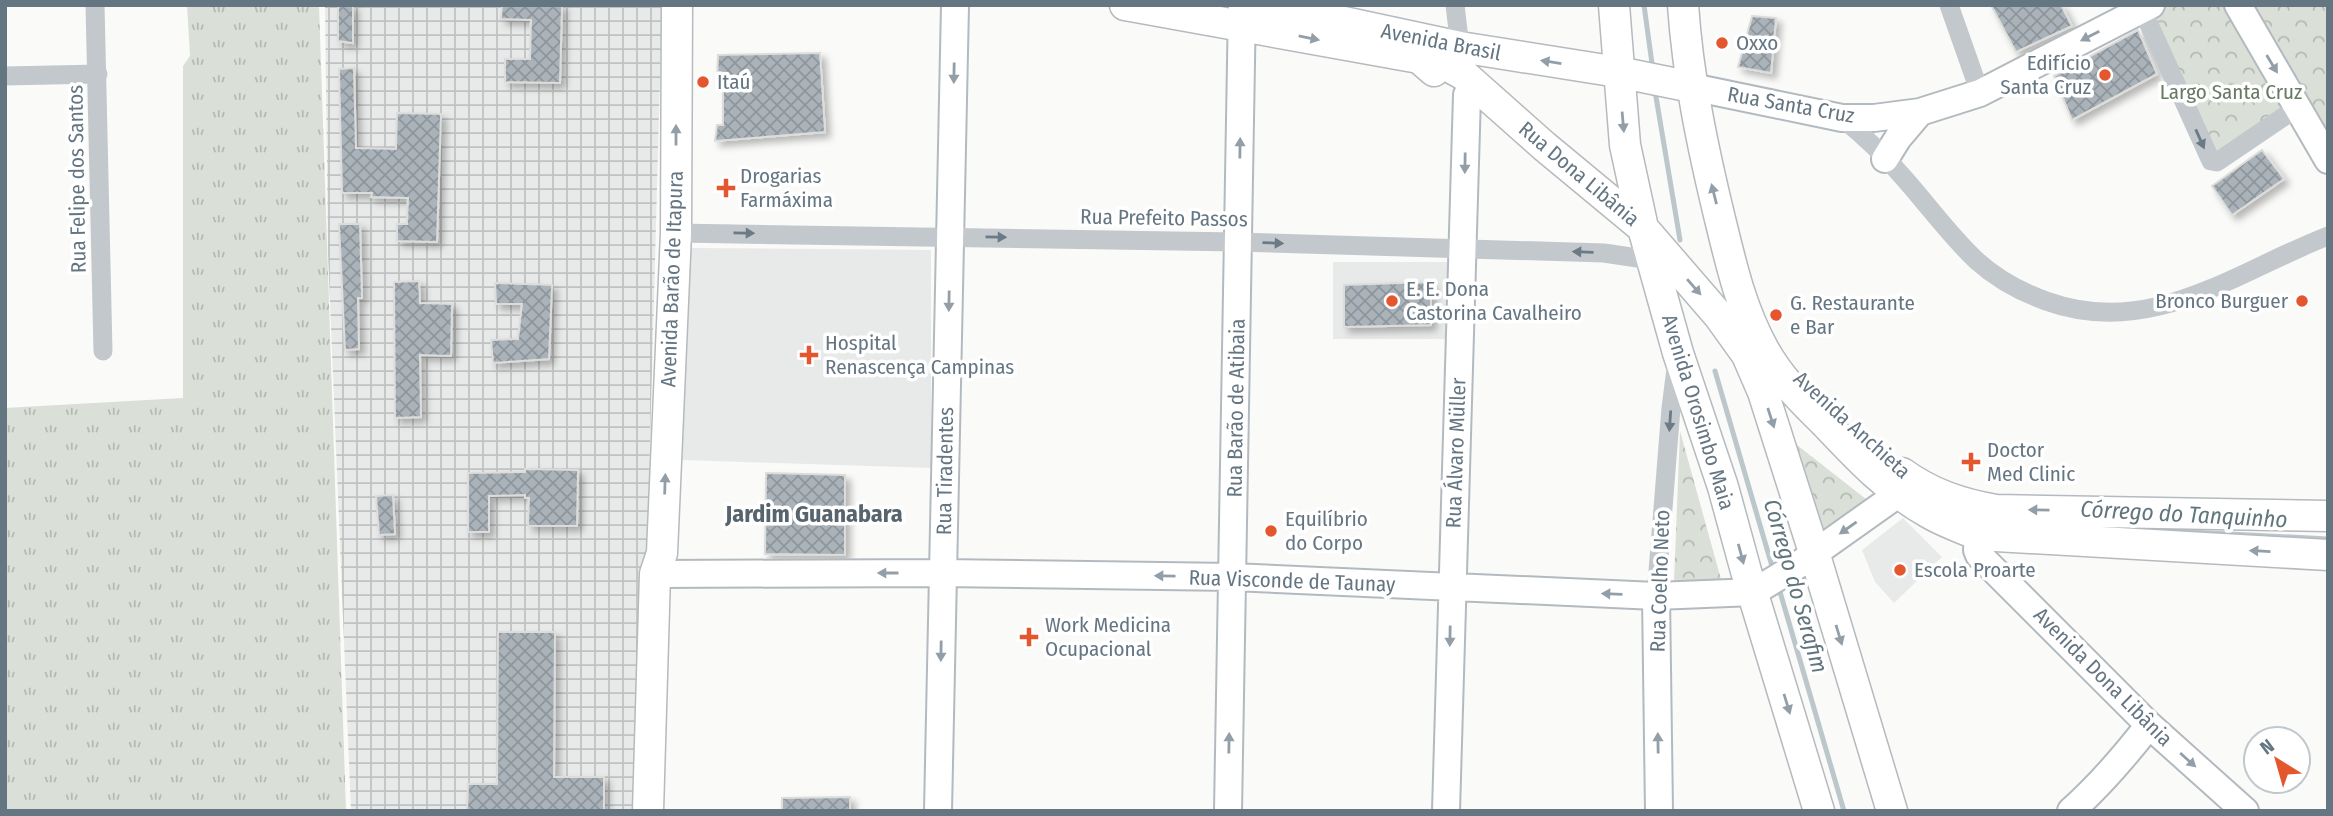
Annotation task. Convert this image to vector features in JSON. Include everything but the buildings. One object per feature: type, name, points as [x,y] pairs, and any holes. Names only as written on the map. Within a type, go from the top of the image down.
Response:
[{"type":"main road","name":"Avenida Barão de Itapura","points":[[648,811],[676,233],[677,5]]},
{"type":"main road","name":"Rua Tiradentes","points":[[937,811],[955,5]]},
{"type":"main road","name":"Avenida Brasil","points":[[1125,5],[1242,15],[1419,58],[1467,95]]},
{"type":"main road","name":"Avenida Brasil","points":[[1265,5],[1460,47],[1625,74]]},
{"type":"main road","name":"Avenida Orosimbo Maia","points":[[1614,5],[1625,74],[1625,145],[1648,248],[1678,353],[1723,487],[1761,587],[1819,811]]},
{"type":"main road","points":[[1683,5],[1686,85],[1747,355],[1763,392],[1806,558],[1892,811]]},
{"type":"main road","points":[[2238,5],[2328,160]]},
{"type":"main road","name":"Rua Santa Cruz","points":[[1625,74],[1842,118],[1920,113],[1980,93],[2146,7]]},
{"type":"main road","name":"Rua Barão de Atibaia","points":[[1228,811],[1242,15]]},
{"type":"main road","name":"Rua Dona Libânia","points":[[1419,58],[1446,65],[1464,75],[1544,146],[1648,248]]},
{"type":"main road","name":"Rua Dona Libânia","points":[[1467,95],[1613,227],[1733,300]]},
{"type":"main road","name":"Rua Álvaro Müller","points":[[1446,811],[1467,95]]},
{"type":"main road","points":[[1885,159],[1898,138],[1920,113]]},
{"type":"main road","points":[[1733,300],[1787,385],[1874,474],[1898,494],[1931,515],[1980,535],[2328,555]]},
{"type":"main road","name":"Avenida Anchieta","points":[[1733,300],[1814,395],[1891,465],[1917,484],[1953,500],[1996,510],[2328,516]]},
{"type":"main road","name":"Rua Visconde de Taunay","points":[[661,567],[1233,577],[1656,596],[1761,587],[1898,494]]},
{"type":"main road","name":"Avenida Dona Libânia","points":[[1980,535],[1977,550],[1979,555],[2149,725],[2245,811]]},
{"type":"main road","name":"Avenida Barão de Itapura","points":[[661,567],[669,595],[666,811]]},
{"type":"main road","name":"Rua Coelho Neto","points":[[1656,596],[1659,811]]},
{"type":"main road","points":[[2071,811],[2100,783],[2149,725]]},
{"type":"street","name":"Rua Felipe dos Santos","points":[[95,5],[103,351]]},
{"type":"street","points":[[1455,5],[1460,47]]},
{"type":"street","points":[[1949,5],[1980,93]]},
{"type":"street","points":[[2146,7],[2211,161],[2217,162],[2298,107]]},
{"type":"street","points":[[5,76],[98,74]]},
{"type":"street","points":[[1842,118],[1885,159],[1978,262],[2026,293],[2057,305],[2090,313],[2137,312],[2177,302],[2208,291],[2328,236]]},
{"type":"street","name":"Rua Prefeito Passos","points":[[676,233],[1238,242],[1604,253],[1648,248]]},
{"type":"street","name":"Rua Coelho Neto","points":[[1656,596],[1678,353]]},
{"type":"shaded area","points":[[325,5],[662,5],[640,811],[351,811],[328,254]]},
{"type":"shaded area","name":"Hospital Renascença Campinas","points":[[691,248],[931,250],[931,468],[682,460]]},
{"type":"shaded area","name":"E. E. Dona Castorina Cavalheiro","points":[[1333,262],[1453,262],[1450,339],[1333,339]]},
{"type":"shaded area","name":"Escola Proarte","points":[[1903,518],[1942,557],[1894,603],[1875,582],[1862,550]]},
{"type":"green space","points":[[187,5],[319,5],[346,811],[5,811],[5,408],[183,398],[183,66],[190,56]]},
{"type":"green space","name":"Largo Santa Cruz","points":[[2152,5],[2238,5],[2297,108],[2209,166]]},
{"type":"green space","points":[[2249,5],[2328,5],[2328,139]]},
{"type":"green space","points":[[1680,431],[1722,583],[1674,582]]},
{"type":"green space","points":[[1797,445],[1871,503],[1825,537]]},
{"type":"waterway","name":"Córrego do Serafim","points":[[1644,5],[1653,71]]},
{"type":"waterway","name":"Córrego do Serafim","points":[[1655,91],[1680,240]]},
{"type":"waterway","name":"Córrego do Serafim","points":[[1715,371],[1774,573]]},
{"type":"waterway","name":"Córrego do Tanquinho","points":[[2093,527],[2328,539]]},
{"type":"waterway","name":"Córrego do Serafim","points":[[1778,585],[1844,811]]},
{"type":"place","name":"Oxxo","points":[[1722,43]]},
{"type":"place","name":"Edifício Santa Cruz","points":[[2105,75]]},
{"type":"place","name":"Itaú","points":[[703,82]]},
{"type":"place","name":"Drogarias Farmáxima","points":[[726,188]]},
{"type":"place","name":"E. E. Dona Castorina Cavalheiro","points":[[1392,301]]},
{"type":"place","name":"Bronco Burguer","points":[[2302,301]]},
{"type":"place","name":"G. Restaurante e Bar","points":[[1776,315]]},
{"type":"place","name":"Hospital Renascença Campinas","points":[[809,355]]},
{"type":"place","name":"Doctor Med Clinic","points":[[1971,462]]},
{"type":"place","name":"Equilíbrio do Corpo","points":[[1271,531]]},
{"type":"place","name":"Escola Proarte","points":[[1900,570]]},
{"type":"place","name":"Work Medicina Ocupacional","points":[[1029,637]]},
{"type":"district","name":"Jardim Guanabara","points":[[814,514]]}]
